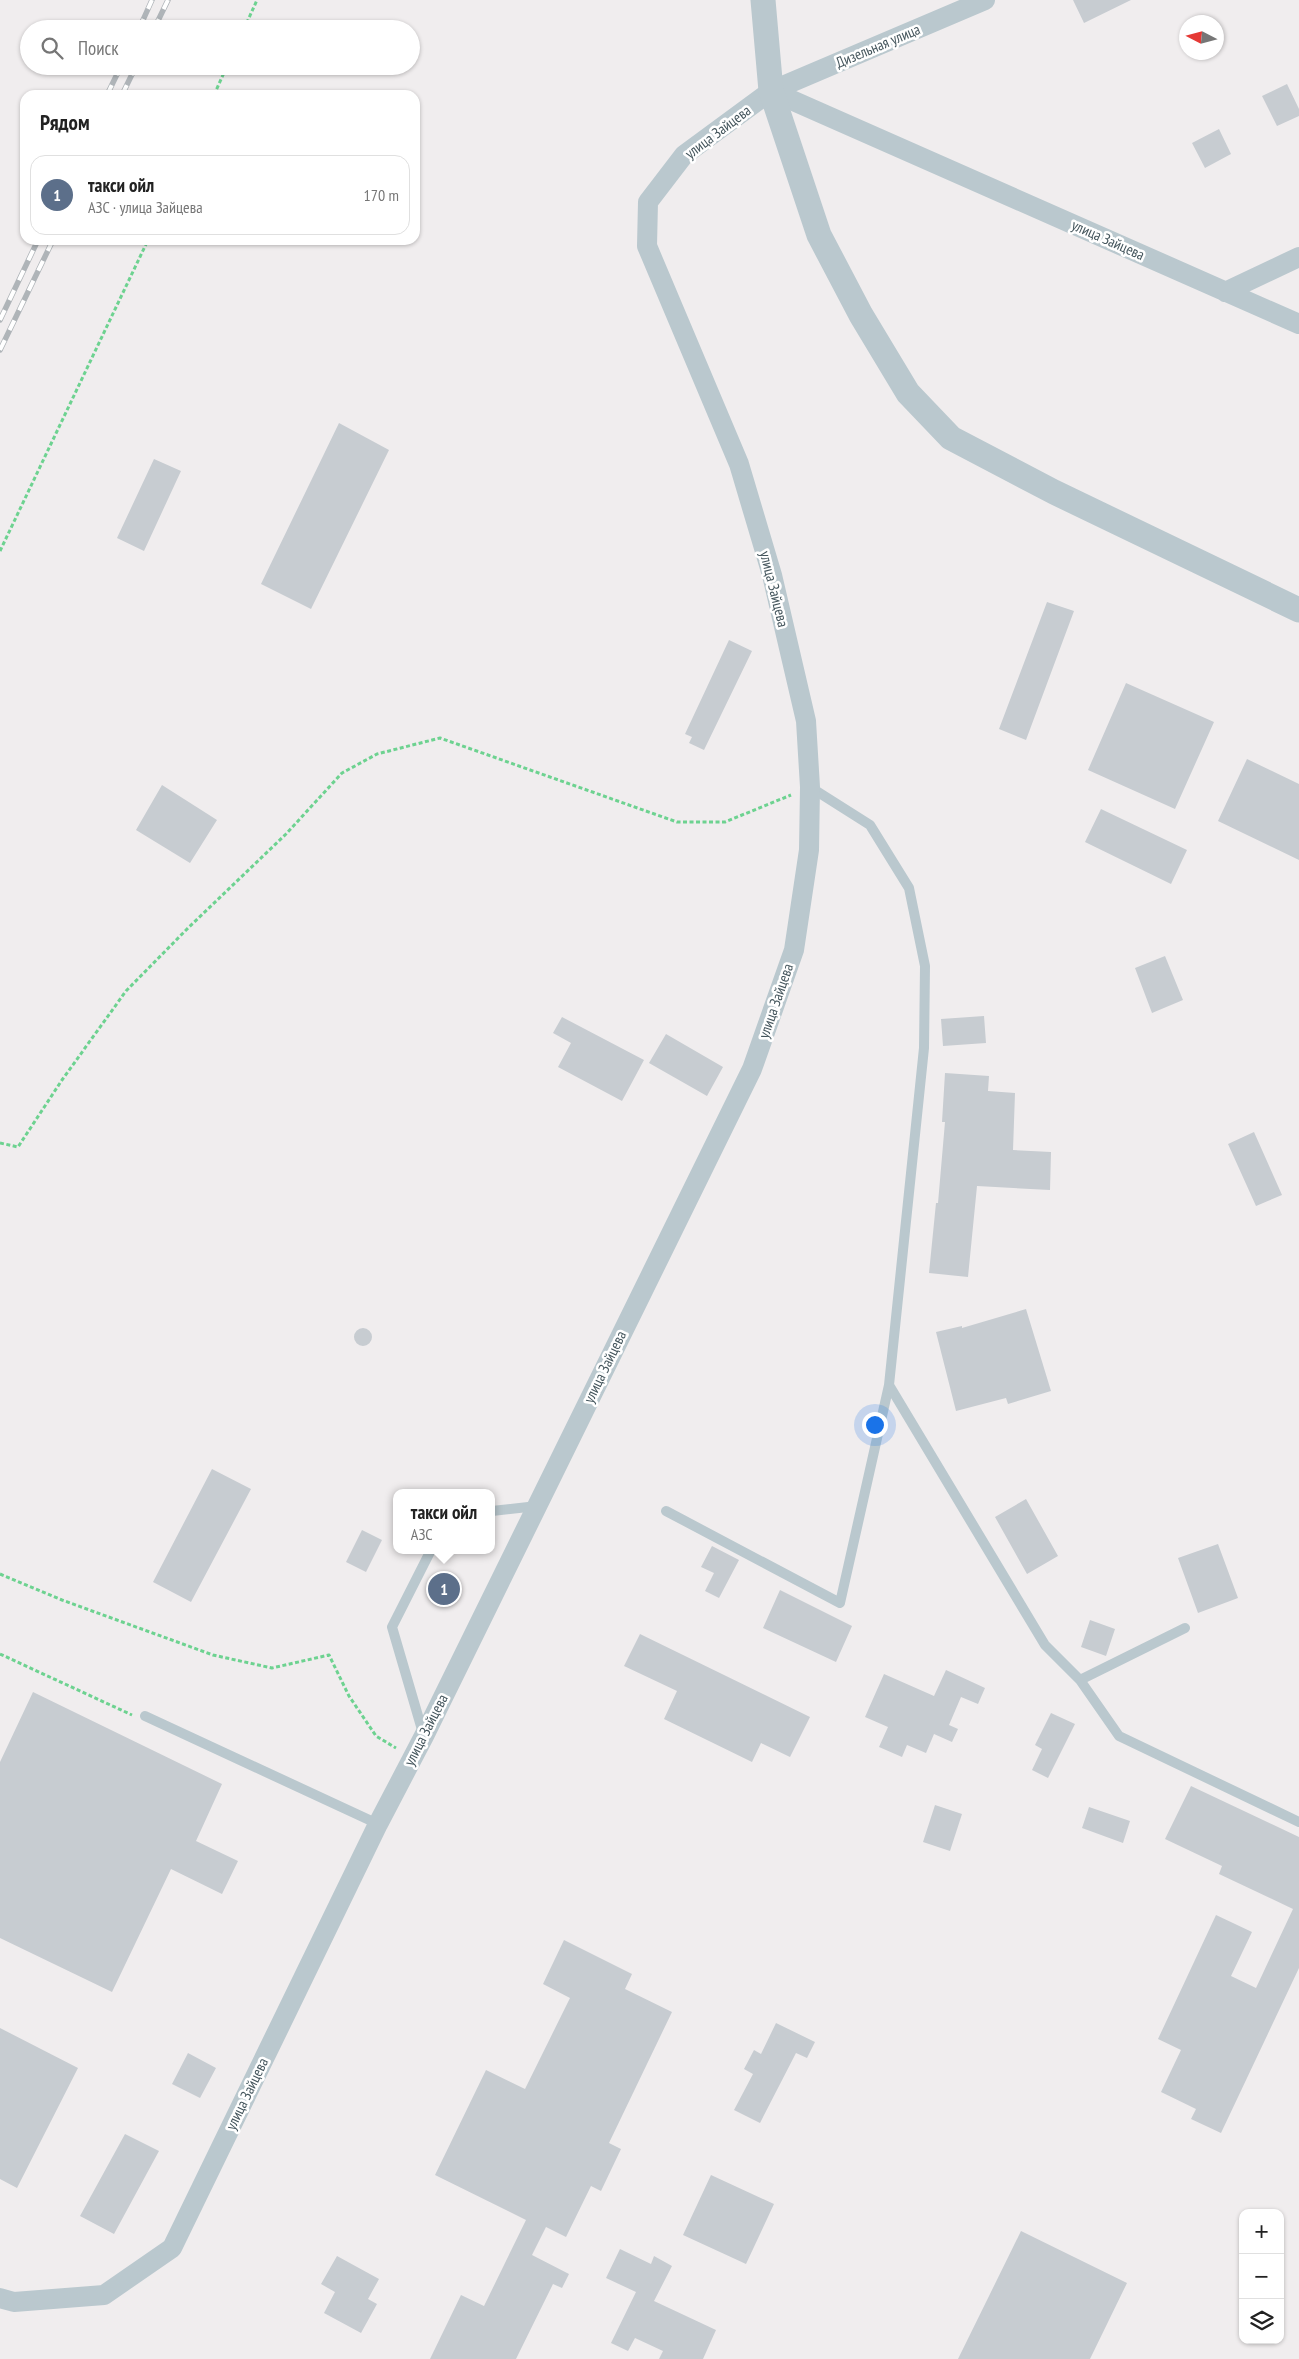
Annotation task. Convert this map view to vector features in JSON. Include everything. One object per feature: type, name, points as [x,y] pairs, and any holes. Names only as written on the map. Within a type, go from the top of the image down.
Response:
[{"type":"street","points":[[764,0],[772,92],[820,235],[856,306],[908,393],[951,438],[1054,492],[1299,610]]},
{"type":"street","name":"Дизельная улица","points":[[772,92],[985,0]]},
{"type":"street","name":"улица Зайцева","points":[[0,2298],[14,2302],[104,2295],[172,2248],[378,1824],[424,1736],[752,1069],[794,950],[809,850],[810,787],[806,721],[772,575],[740,464],[647,246],[648,202],[684,155],[772,92],[1299,324]]},
{"type":"street","points":[[1225,292],[1299,257]]},
{"type":"lane","points":[[666,1511],[840,1603],[889,1385],[924,1048],[924,966],[909,888],[870,825],[810,787]]},
{"type":"lane","points":[[889,1385],[1045,1645],[1080,1680],[1119,1736],[1299,1822]]},
{"type":"lane","points":[[495,1511],[537,1506]]},
{"type":"lane","points":[[424,1736],[392,1627],[429,1554]]},
{"type":"lane","points":[[1080,1680],[1185,1628]]},
{"type":"lane","points":[[145,1716],[378,1824]]},
{"type":"path","points":[[248,20],[257,0]]},
{"type":"path","points":[[216,90],[223,75]]},
{"type":"path","points":[[0,551],[146,245]]},
{"type":"path","points":[[0,1144],[18,1147],[62,1080],[126,992],[188,928],[286,834],[342,773],[377,754],[440,738],[676,822],[725,822],[810,787]]},
{"type":"path","points":[[0,1574],[62,1600],[213,1655],[272,1668],[329,1655],[349,1696],[376,1736],[412,1758]]},
{"type":"path","points":[[0,1654],[130,1715],[145,1716]]},
{"type":"building","points":[[1073,0],[1131,0],[1084,23]]},
{"type":"building","points":[[1287,84],[1299,109],[1299,116],[1277,126],[1262,96]]},
{"type":"building","points":[[1219,129],[1231,154],[1205,168],[1192,143]]},
{"type":"building","points":[[339,423],[389,450],[311,609],[261,584]]},
{"type":"building","points":[[154,459],[181,471],[144,551],[117,538]]},
{"type":"building","points":[[1047,602],[1074,611],[1026,740],[999,729]]},
{"type":"building","points":[[729,640],[752,651],[704,750],[689,743],[692,737],[685,734]]},
{"type":"building","points":[[1126,683],[1214,722],[1175,809],[1088,770]]},
{"type":"building","points":[[1247,759],[1299,784],[1299,860],[1218,821]]},
{"type":"building","points":[[162,785],[217,820],[190,863],[136,830]]},
{"type":"building","points":[[1101,809],[1187,850],[1171,884],[1085,842]]},
{"type":"building","points":[[1165,956],[1183,1000],[1152,1013],[1135,968]]},
{"type":"building","points":[[984,1016],[986,1043],[943,1046],[941,1019]]},
{"type":"building","points":[[562,1017],[644,1060],[622,1101],[558,1067],[571,1043],[553,1033]]},
{"type":"building","points":[[666,1034],[723,1067],[707,1096],[649,1063]]},
{"type":"building","points":[[945,1073],[989,1076],[988,1091],[1015,1093],[1013,1150],[1051,1152],[1050,1190],[977,1186],[968,1277],[929,1273],[936,1203],[938,1203],[945,1122],[942,1122]]},
{"type":"building","points":[[1254,1132],[1282,1195],[1256,1206],[1228,1144]]},
{"type":"building","points":[[1026,1309],[1051,1391],[1008,1404],[1006,1398],[956,1411],[936,1332],[962,1326],[962,1328]]},
{"type":"building","points":[[363,1328],[369,1331],[372,1337],[369,1343],[363,1346],[357,1343],[354,1337],[357,1331]]},
{"type":"building","points":[[212,1469],[251,1489],[191,1602],[153,1582]]},
{"type":"building","points":[[1026,1499],[1058,1556],[1027,1574],[995,1517]]},
{"type":"building","points":[[362,1530],[382,1540],[366,1572],[346,1562]]},
{"type":"building","points":[[1218,1544],[1238,1598],[1198,1613],[1178,1558]]},
{"type":"building","points":[[712,1546],[739,1560],[719,1598],[705,1591],[714,1573],[701,1567]]},
{"type":"building","points":[[780,1590],[852,1626],[836,1662],[763,1628]]},
{"type":"building","points":[[1090,1620],[1115,1629],[1106,1656],[1081,1647]]},
{"type":"building","points":[[640,1634],[810,1717],[790,1757],[761,1743],[752,1762],[664,1719],[677,1691],[624,1666]]},
{"type":"building","points":[[946,1670],[985,1688],[978,1704],[961,1697],[949,1725],[958,1729],[952,1742],[934,1734],[926,1753],[907,1745],[902,1757],[879,1747],[888,1727],[865,1717],[884,1674],[934,1696]]},
{"type":"building","points":[[33,1692],[222,1784],[196,1841],[238,1861],[222,1894],[171,1869],[112,1992],[0,1938],[0,1762]]},
{"type":"building","points":[[1051,1713],[1075,1724],[1048,1778],[1032,1770],[1042,1749],[1035,1745]]},
{"type":"building","points":[[1191,1786],[1299,1837],[1299,1968],[1221,2133],[1191,2119],[1196,2109],[1161,2092],[1181,2050],[1158,2039],[1216,1915],[1252,1932],[1231,1976],[1256,1988],[1293,1909],[1219,1874],[1222,1866],[1165,1839]]},
{"type":"building","points":[[935,1805],[962,1814],[950,1851],[923,1842]]},
{"type":"building","points":[[1089,1807],[1130,1821],[1123,1843],[1082,1828]]},
{"type":"building","points":[[564,1940],[632,1974],[625,1989],[672,2012],[609,2143],[621,2149],[601,2191],[591,2186],[566,2237],[546,2227],[532,2255],[569,2274],[562,2288],[553,2284],[516,2359],[430,2359],[461,2295],[484,2306],[526,2220],[435,2175],[486,2070],[525,2089],[570,1998],[543,1984]]},
{"type":"building","points":[[776,2023],[815,2042],[807,2058],[796,2053],[760,2123],[734,2110],[753,2074],[744,2069],[754,2050],[761,2054]]},
{"type":"building","points":[[0,2028],[78,2068],[17,2188],[0,2179]]},
{"type":"building","points":[[188,2053],[216,2068],[200,2098],[172,2084]]},
{"type":"building","points":[[125,2134],[159,2151],[114,2234],[80,2216]]},
{"type":"building","points":[[711,2175],[774,2204],[746,2264],[683,2235]]},
{"type":"building","points":[[1021,2231],[1127,2283],[1090,2359],[958,2359]]},
{"type":"building","points":[[620,2249],[651,2264],[654,2256],[672,2266],[654,2301],[716,2330],[703,2359],[659,2359],[663,2351],[635,2338],[628,2351],[611,2343],[636,2292],[606,2278]]},
{"type":"building","points":[[337,2256],[379,2279],[368,2299],[377,2304],[361,2333],[324,2313],[335,2292],[321,2284]]},
{"type":"railway","points":[[143,20],[152,0]]},
{"type":"railway","points":[[158,20],[168,0]]},
{"type":"railway","points":[[109,90],[117,75]]},
{"type":"railway","points":[[124,90],[132,75]]},
{"type":"railway","points":[[0,320],[36,245]]},
{"type":"railway","points":[[0,350],[51,245]]},
{"type":"place","name":"такси ойл","points":[[444,1589]]}]
